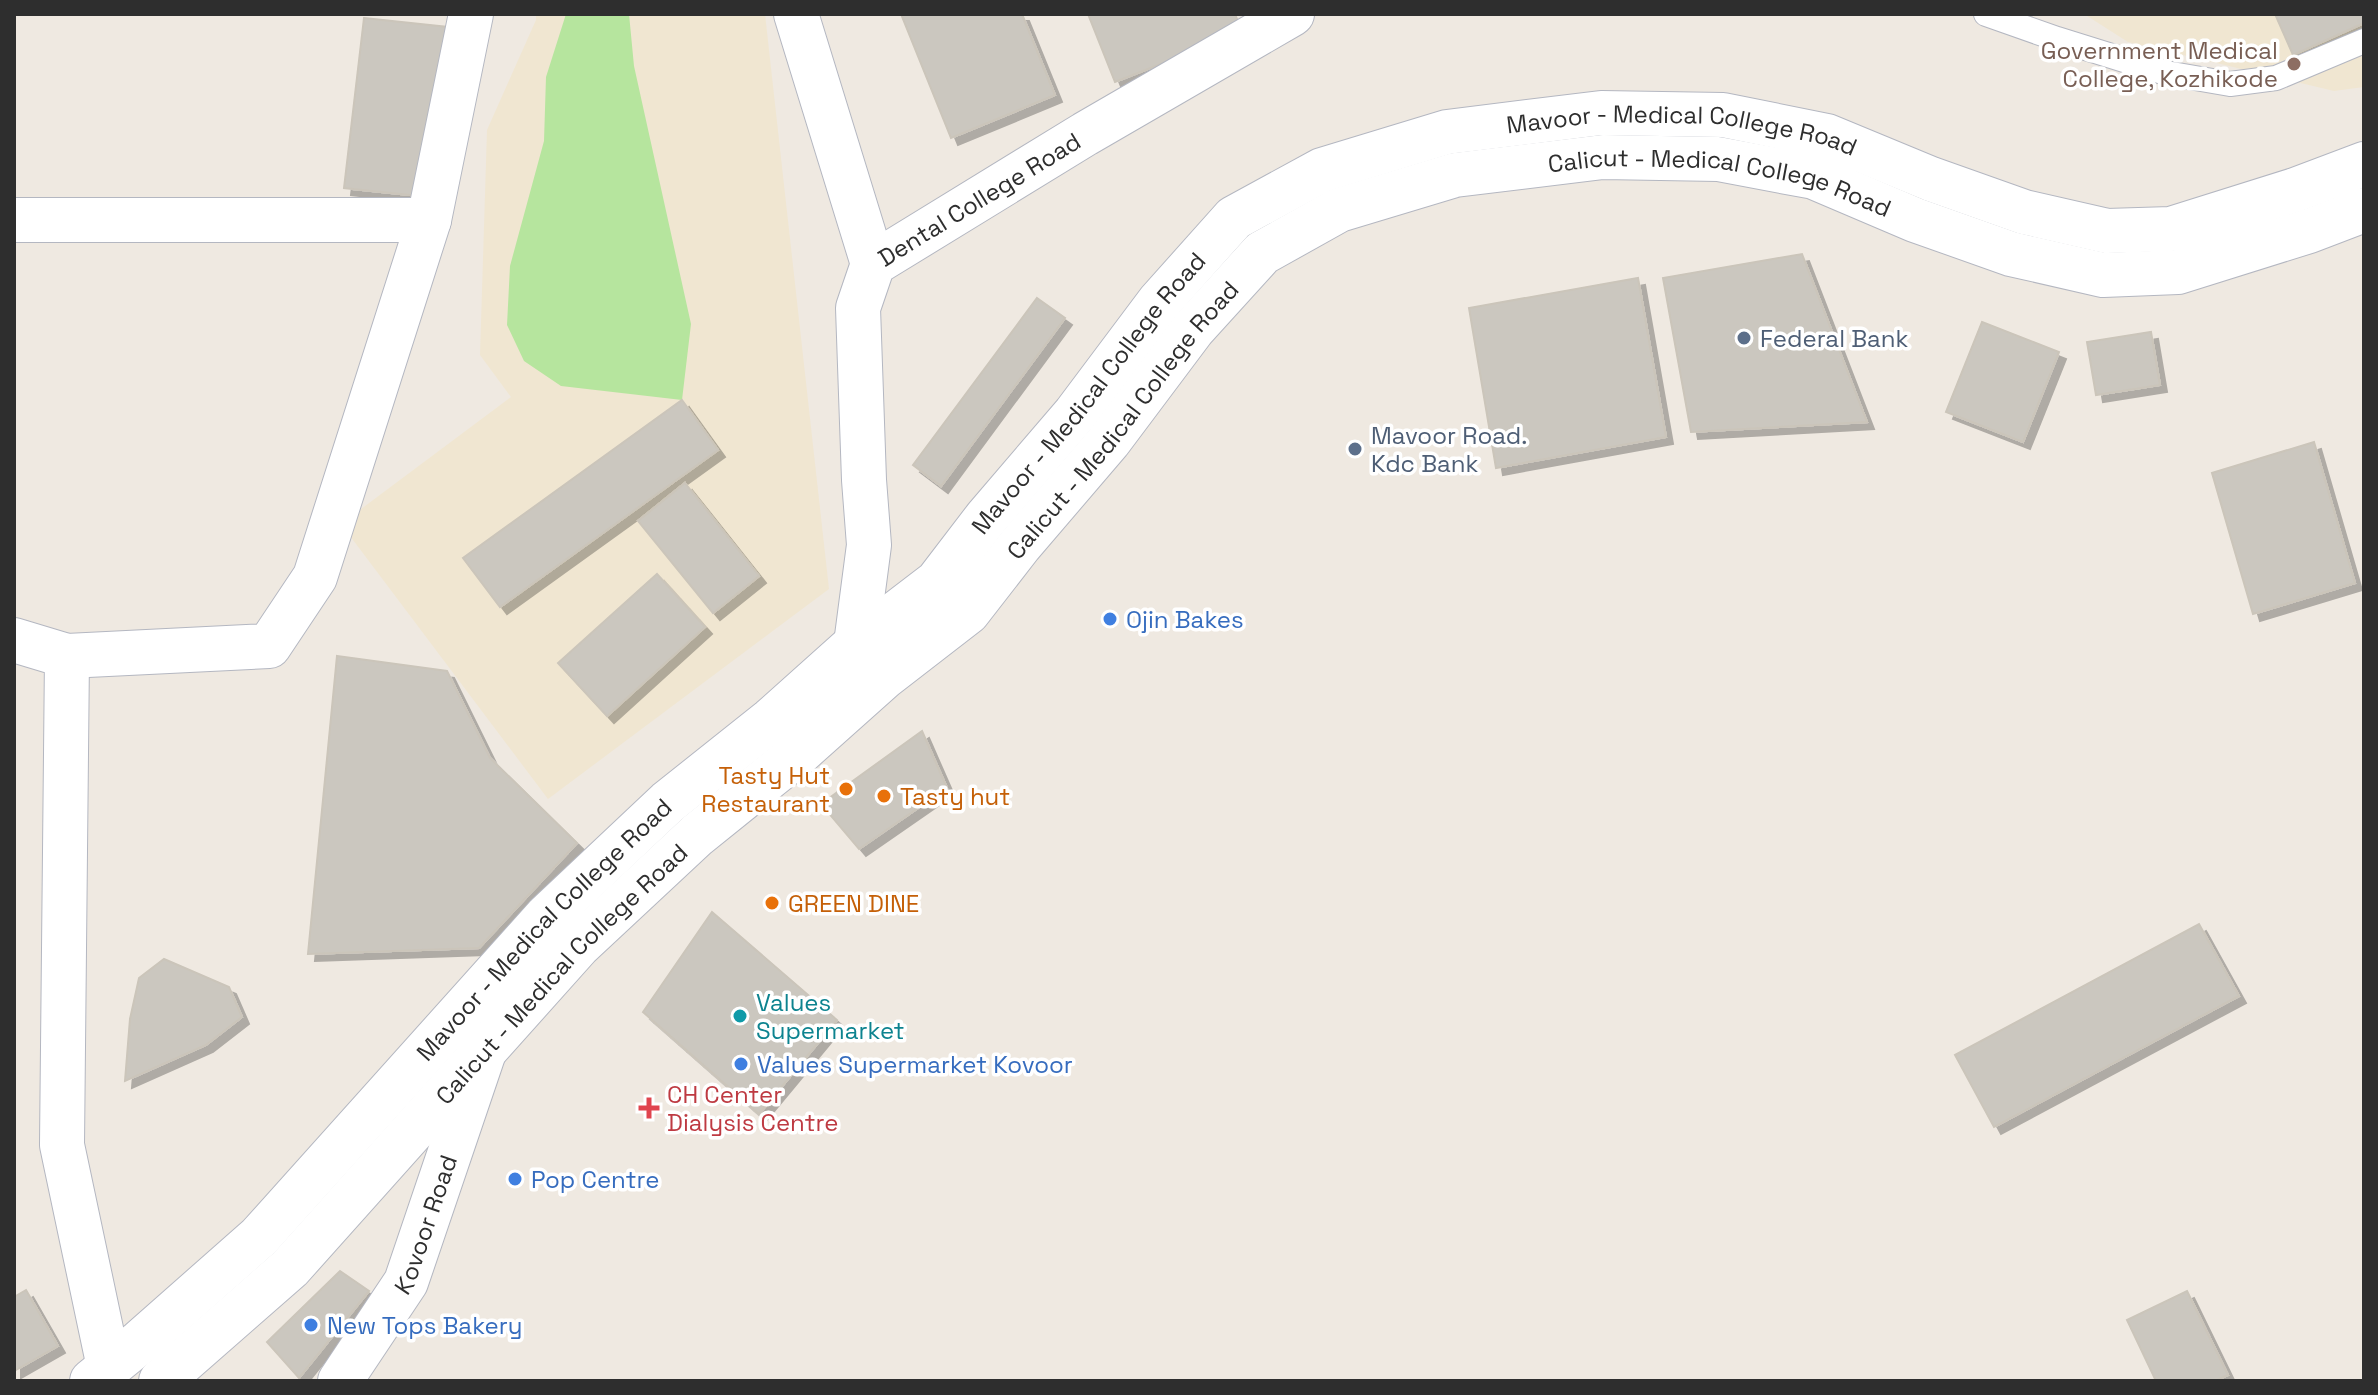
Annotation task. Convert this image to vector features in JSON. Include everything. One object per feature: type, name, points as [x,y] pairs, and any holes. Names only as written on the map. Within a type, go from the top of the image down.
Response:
[{"type":"main road","points":[[14,640],[67,656],[269,646],[315,577],[429,220],[471,14]]},
{"type":"main road","points":[[796,14],[873,264]]},
{"type":"main road","name":"Dental College Road","points":[[856,644],[869,545],[858,308],[873,264],[1072,142],[1292,14]]},
{"type":"main road","name":"Mavoor - Medical College Road","points":[[101,1374],[259,1237],[547,916],[668,802],[771,720],[856,644],[937,582],[986,518],[1075,414],[1159,302],[1234,218],[1322,170],[1447,132],[1601,113],[1723,115],[1827,136],[1931,179],[2024,212],[2107,231],[2171,229],[2295,190],[2364,164]]},
{"type":"main road","name":"Calicut - Medical College Road","points":[[161,1381],[290,1268],[578,946],[697,835],[799,753],[884,677],[968,612],[1020,545],[1109,441],[1193,329],[1262,253],[1339,210],[1455,175],[1603,157],[1718,159],[1814,177],[1915,220],[2011,254],[2103,275],[2178,272],[2309,231],[2364,210]]},
{"type":"main road","points":[[14,220],[429,220]]},
{"type":"main road","points":[[67,656],[62,1145],[101,1374]]},
{"type":"main road","points":[[471,1001],[484,1052]]},
{"type":"main road","name":"Kovoor Road","points":[[340,1381],[406,1282],[484,1052]]},
{"type":"lane","points":[[1986,14],[2166,73],[2230,84],[2276,78],[2364,41]]},
{"type":"shaded area","points":[[536,14],[765,14],[829,589],[548,799],[341,524],[511,397],[480,355],[487,130]]},
{"type":"shaded area","name":"Government Medical College, Kozhikode","points":[[2084,14],[2364,14],[2364,87],[2334,91],[2128,42]]},
{"type":"green space","points":[[566,14],[629,14],[634,66],[691,324],[682,400],[561,386],[524,361],[507,325],[510,266],[544,141],[546,77]]},
{"type":"building","points":[[901,14],[1022,14],[1055,95],[951,138]]},
{"type":"building","points":[[1088,14],[1235,14],[1242,32],[1115,82]]},
{"type":"building","points":[[2275,14],[2364,14],[2364,23],[2293,55]]},
{"type":"building","points":[[364,18],[457,28],[437,198],[344,188]]},
{"type":"building","points":[[1802,254],[1867,422],[1691,432],[1663,278]]},
{"type":"building","points":[[1638,278],[1666,437],[1496,468],[1469,308]]},
{"type":"building","points":[[1037,298],[1065,318],[941,486],[913,465]]},
{"type":"building","points":[[1982,322],[2059,352],[2023,442],[1946,412]]},
{"type":"building","points":[[2151,332],[2160,385],[2096,395],[2087,342]]},
{"type":"building","points":[[682,400],[718,450],[500,607],[463,558]]},
{"type":"building","points":[[2314,442],[2355,583],[2253,614],[2212,473]]},
{"type":"building","points":[[685,483],[759,576],[713,613],[638,521]]},
{"type":"building","points":[[657,574],[705,627],[607,716],[558,663]]},
{"type":"building","points":[[337,656],[447,671],[490,758],[577,843],[479,948],[308,954]]},
{"type":"building","name":"Tasty hut","points":[[922,731],[947,788],[859,849],[821,804]]},
{"type":"building","name":"Values Supermarket","points":[[712,912],[837,1020],[759,1114],[643,1012]]},
{"type":"building","points":[[2199,924],[2239,996],[1994,1127],[1955,1055]]},
{"type":"building","points":[[164,959],[229,987],[242,1017],[206,1045],[125,1081],[130,1019],[139,978]]},
{"type":"building","points":[[340,1271],[369,1291],[299,1378],[267,1342]]},
{"type":"building","points":[[26,1290],[58,1346],[14,1371],[14,1297]]},
{"type":"building","points":[[2187,1291],[2228,1375],[2215,1381],[2156,1381],[2127,1320]]},
{"type":"place","name":"Government Medical College, Kozhikode","points":[[2294,64]]},
{"type":"place","name":"Federal Bank","points":[[1744,338]]},
{"type":"place","name":"Mavoor Road. Kdc Bank","points":[[1355,449]]},
{"type":"place","name":"Ojin Bakes","points":[[1110,619]]},
{"type":"place","name":"Tasty Hut Restaurant","points":[[846,789]]},
{"type":"place","name":"Tasty hut","points":[[884,796]]},
{"type":"place","name":"GREEN DINE","points":[[772,903]]},
{"type":"place","name":"Values Supermarket","points":[[740,1016]]},
{"type":"place","name":"Values Supermarket Kovoor","points":[[741,1064]]},
{"type":"place","name":"CH Center Dialysis Centre","points":[[649,1108]]},
{"type":"place","name":"Pop Centre","points":[[515,1179]]},
{"type":"place","name":"New Tops Bakery","points":[[311,1325]]}]
